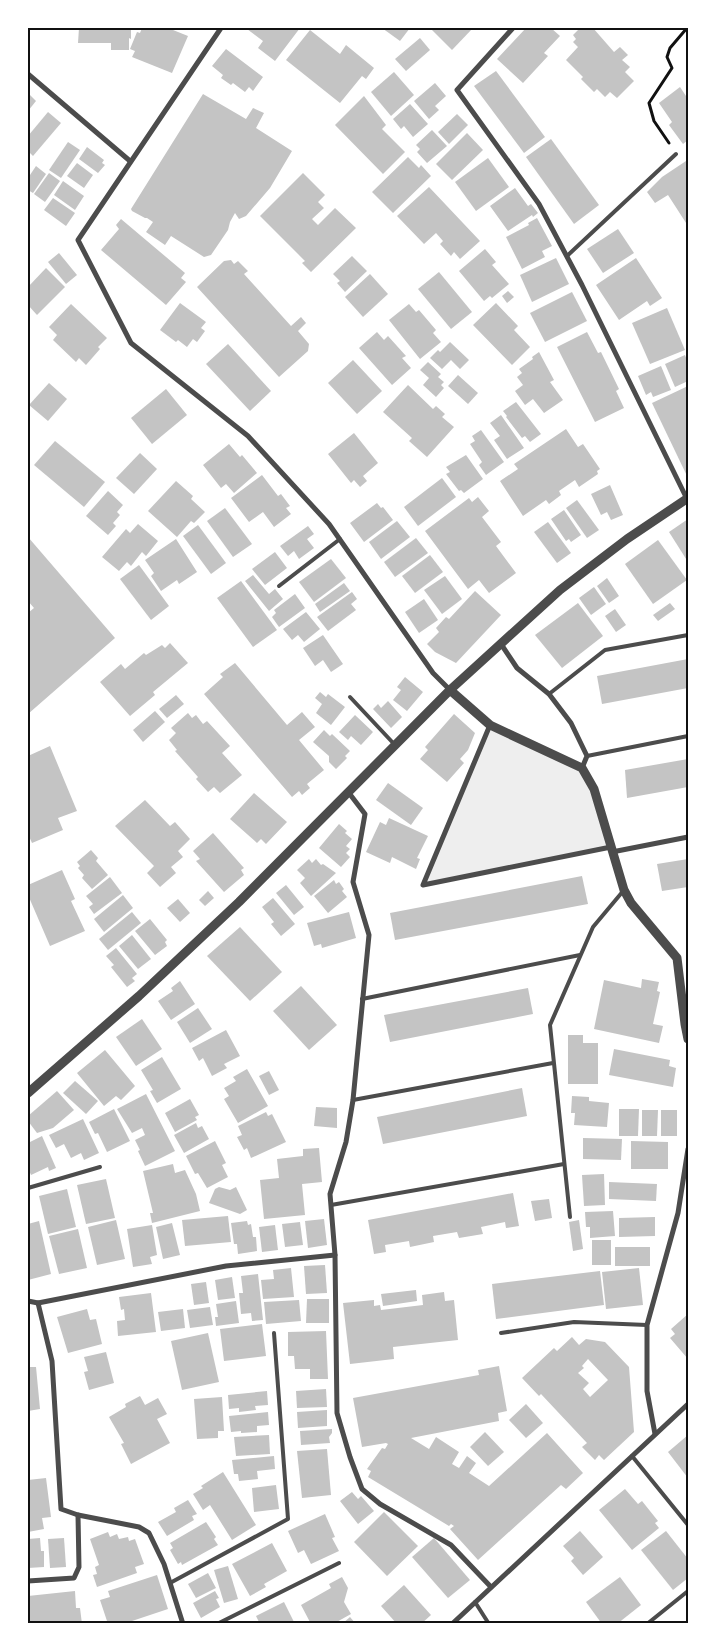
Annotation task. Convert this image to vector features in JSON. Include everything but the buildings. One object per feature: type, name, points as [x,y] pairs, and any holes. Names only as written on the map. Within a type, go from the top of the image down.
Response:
[{"type":"street","points":[[221,28],[78,240],[131,344],[248,436],[329,524],[433,673],[490,725],[582,768],[594,789],[624,890],[631,904],[677,958],[688,1039]]},
{"type":"street","points":[[28,1093],[140,996],[239,902],[450,690],[560,590],[627,539],[688,498],[539,204],[457,90],[513,28]]},
{"type":"street","points":[[28,74],[130,161]]},
{"type":"street","points":[[501,644],[517,668],[549,694],[572,724],[587,756],[582,768]]},
{"type":"street","points":[[490,725],[423,885],[688,837]]},
{"type":"street","points":[[349,793],[364,814],[353,882],[369,935],[353,1100],[346,1142],[330,1194],[335,1255],[337,1413],[362,1489],[380,1504],[451,1545],[491,1587]]},
{"type":"street","points":[[655,1434],[647,1391],[647,1325],[678,1213],[688,1148]]},
{"type":"street","points":[[28,1301],[38,1303],[226,1266],[335,1255]]},
{"type":"street","points":[[38,1303],[52,1361],[62,1509],[139,1527],[149,1533],[164,1564],[183,1624]]},
{"type":"street","points":[[452,1624],[688,1404]]},
{"type":"street","points":[[28,1581],[74,1578],[78,1567],[78,1514]]},
{"type":"lane","points":[[567,256],[676,154]]},
{"type":"lane","points":[[279,586],[340,539]]},
{"type":"lane","points":[[549,694],[605,650],[688,635]]},
{"type":"lane","points":[[350,697],[396,745]]},
{"type":"lane","points":[[587,756],[688,736]]},
{"type":"lane","points":[[570,1217],[550,1025],[593,927],[624,890]]},
{"type":"lane","points":[[362,999],[580,955]]},
{"type":"lane","points":[[353,1100],[553,1063]]},
{"type":"lane","points":[[331,1205],[564,1164]]},
{"type":"lane","points":[[28,1188],[100,1167]]},
{"type":"lane","points":[[502,1333],[574,1322],[647,1325]]},
{"type":"lane","points":[[170,1583],[288,1519],[274,1333]]},
{"type":"lane","points":[[632,1456],[688,1524]]},
{"type":"lane","points":[[217,1624],[339,1563]]},
{"type":"lane","points":[[648,1624],[688,1591]]},
{"type":"lane","points":[[475,1602],[489,1624]]},
{"type":"path","points":[[676,154],[654,121],[649,104],[672,68],[667,57],[670,48],[687,28]]},
{"type":"shaded area","points":[[490,725],[582,768],[611,847],[423,885]]}]
